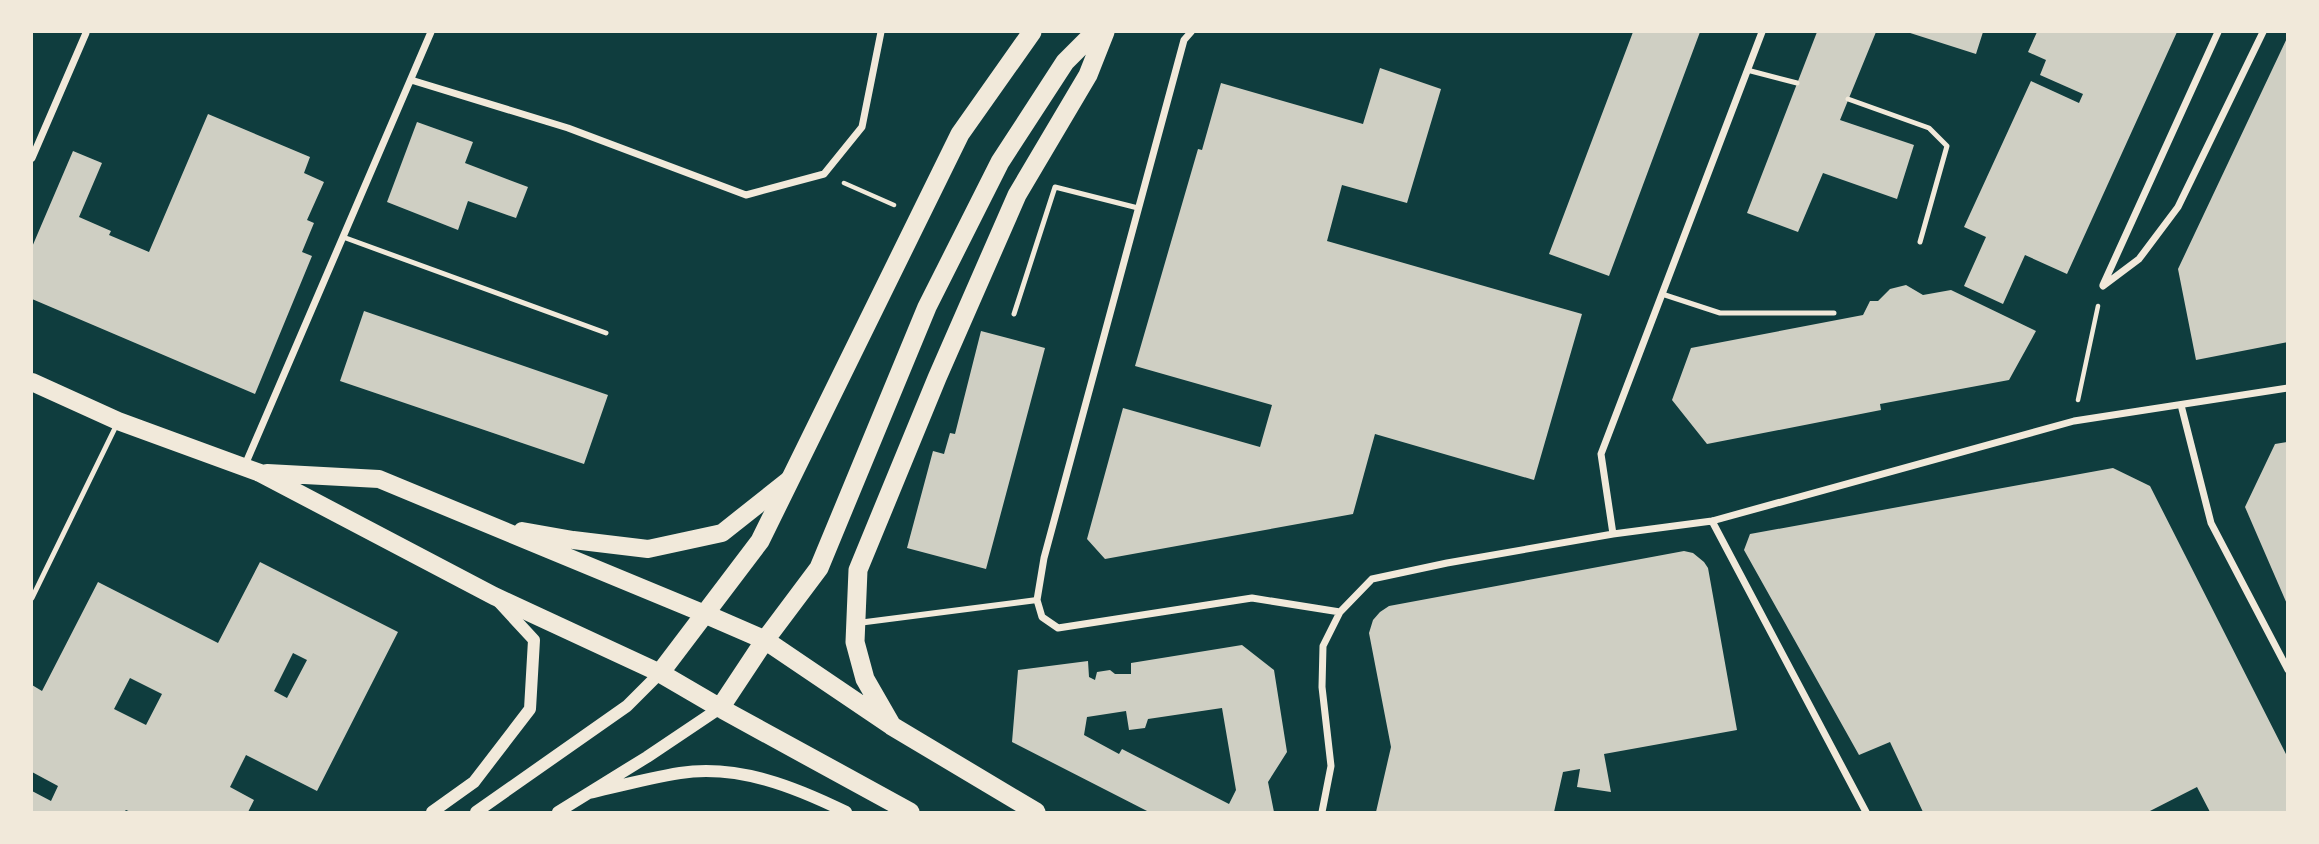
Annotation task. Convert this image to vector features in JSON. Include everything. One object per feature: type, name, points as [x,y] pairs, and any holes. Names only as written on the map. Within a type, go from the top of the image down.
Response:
[{"type":"highway","points":[[910,813],[660,673],[760,541],[960,134],[1032,32]]},
{"type":"highway","points":[[720,708],[765,640],[819,568],[927,307],[1000,162],[1065,62],[1095,32]]},
{"type":"highway","points":[[892,726],[865,679],[855,642],[858,569],[1017,195],[1088,75],[1105,32]]},
{"type":"highway","points":[[705,614],[765,640],[892,726],[1036,813]]},
{"type":"main road","points":[[32,382],[118,421],[253,469],[494,596],[660,673]]},
{"type":"main road","points":[[253,469],[379,479],[705,614]]},
{"type":"main road","points":[[487,524],[573,540],[648,549],[722,533],[791,478]]},
{"type":"street","points":[[253,469],[343,237],[431,32]]},
{"type":"street","points":[[411,80],[568,128],[746,195],[824,174],[862,127],[881,32]]},
{"type":"street","points":[[1191,32],[1184,40],[1138,208],[1044,558],[1037,600],[1042,617],[1058,628],[1252,598],[1340,612]]},
{"type":"street","points":[[1613,534],[1601,454],[1762,32]]},
{"type":"street","points":[[2103,286],[2218,32]]},
{"type":"street","points":[[2103,286],[2139,259],[2178,207],[2263,32]]},
{"type":"street","points":[[32,158],[86,33]]},
{"type":"street","points":[[1322,813],[1331,766],[1322,687],[1323,646],[1340,612],[1372,579],[1613,534],[1712,521],[2074,421],[2287,388]]},
{"type":"street","points":[[2181,405],[2211,523],[2287,670]]},
{"type":"street","points":[[1712,521],[1866,813]]},
{"type":"street","points":[[432,813],[474,782],[530,709],[534,640],[494,596]]},
{"type":"street","points":[[856,623],[1037,600]]},
{"type":"street","points":[[476,813],[627,706],[660,673]]},
{"type":"street","points":[[558,813],[720,708]]},
{"type":"street","points":[[589,793],[682,772],[731,772],[779,782],[846,813]]},
{"type":"lane","points":[[1747,71],[1797,83]]},
{"type":"lane","points":[[1848,99],[1929,128],[1947,146],[1920,242]]},
{"type":"lane","points":[[1014,314],[1055,187],[1138,208]]},
{"type":"lane","points":[[343,237],[606,333]]},
{"type":"lane","points":[[1662,294],[1720,313],[1833,313]]},
{"type":"lane","points":[[32,598],[118,421]]},
{"type":"path","points":[[824,174],[919,217]]},
{"type":"path","points":[[2074,421],[2103,286]]},
{"type":"building","points":[[1633,32],[1700,32],[1609,276],[1549,254]]},
{"type":"building","points":[[1817,32],[1876,32],[1840,120],[1914,145],[1897,199],[1823,173],[1798,232],[1747,213]]},
{"type":"building","points":[[1907,32],[1983,32],[1976,54]]},
{"type":"building","points":[[2037,32],[2177,32],[2067,274],[2025,255],[2003,304],[1964,286],[1986,237],[1964,227],[2031,81],[2079,103],[2083,94],[2040,75],[2046,60],[2028,52]]},
{"type":"building","points":[[2288,36],[2288,342],[2196,360],[2178,269]]},
{"type":"building","points":[[1380,68],[1441,89],[1407,203],[1342,185],[1327,241],[1582,314],[1534,480],[1375,434],[1353,514],[1105,559],[1087,539],[1123,408],[1260,447],[1272,405],[1135,366],[1198,149],[1202,150],[1221,83],[1363,124]]},
{"type":"building","points":[[208,114],[310,157],[304,173],[324,182],[307,220],[314,223],[302,252],[312,256],[255,394],[32,299],[32,247],[73,151],[102,163],[79,217],[111,231],[109,235],[149,252]]},
{"type":"building","points":[[417,122],[473,142],[465,163],[528,187],[516,218],[468,201],[458,230],[387,202]]},
{"type":"building","points":[[1906,285],[1923,295],[1951,290],[2036,331],[2009,380],[1880,404],[1881,410],[1707,444],[1672,400],[1691,348],[1863,315],[1870,301],[1878,301],[1890,289]]},
{"type":"building","points":[[364,311],[608,395],[584,464],[340,381]]},
{"type":"building","points":[[981,331],[1045,348],[986,569],[907,548],[933,451],[944,454],[950,433],[955,434]]},
{"type":"building","points":[[2287,442],[2287,604],[2245,507],[2275,444]]},
{"type":"building","points":[[2113,468],[2150,486],[2288,758],[2288,812],[2210,812],[2197,787],[2148,812],[1923,812],[1890,742],[1859,755],[1744,550],[1750,534]]},
{"type":"building","points":[[1684,551],[1693,553],[1708,568],[1737,730],[1604,754],[1611,792],[1577,787],[1580,769],[1563,772],[1554,812],[1376,812],[1391,747],[1369,633],[1373,620],[1380,612],[1389,606]]},
{"type":"building","points":[[260,562],[398,632],[317,791],[246,755],[230,787],[254,800],[248,812],[32,812],[32,791],[51,801],[58,786],[32,772],[32,685],[42,691],[98,582],[218,643]],"holes":[[[293,653],[307,660],[287,698],[274,691]],[[130,678],[162,694],[146,725],[114,709]]]},
{"type":"building","points":[[1242,645],[1274,670],[1287,752],[1268,782],[1274,812],[1149,812],[1012,742],[1018,670],[1088,661],[1089,677],[1095,680],[1097,672],[1110,670],[1115,674],[1131,674],[1131,663]],"holes":[[[1222,708],[1236,790],[1229,804],[1122,749],[1119,754],[1084,735],[1087,717],[1126,711],[1129,730],[1145,728],[1148,719]]]}]
